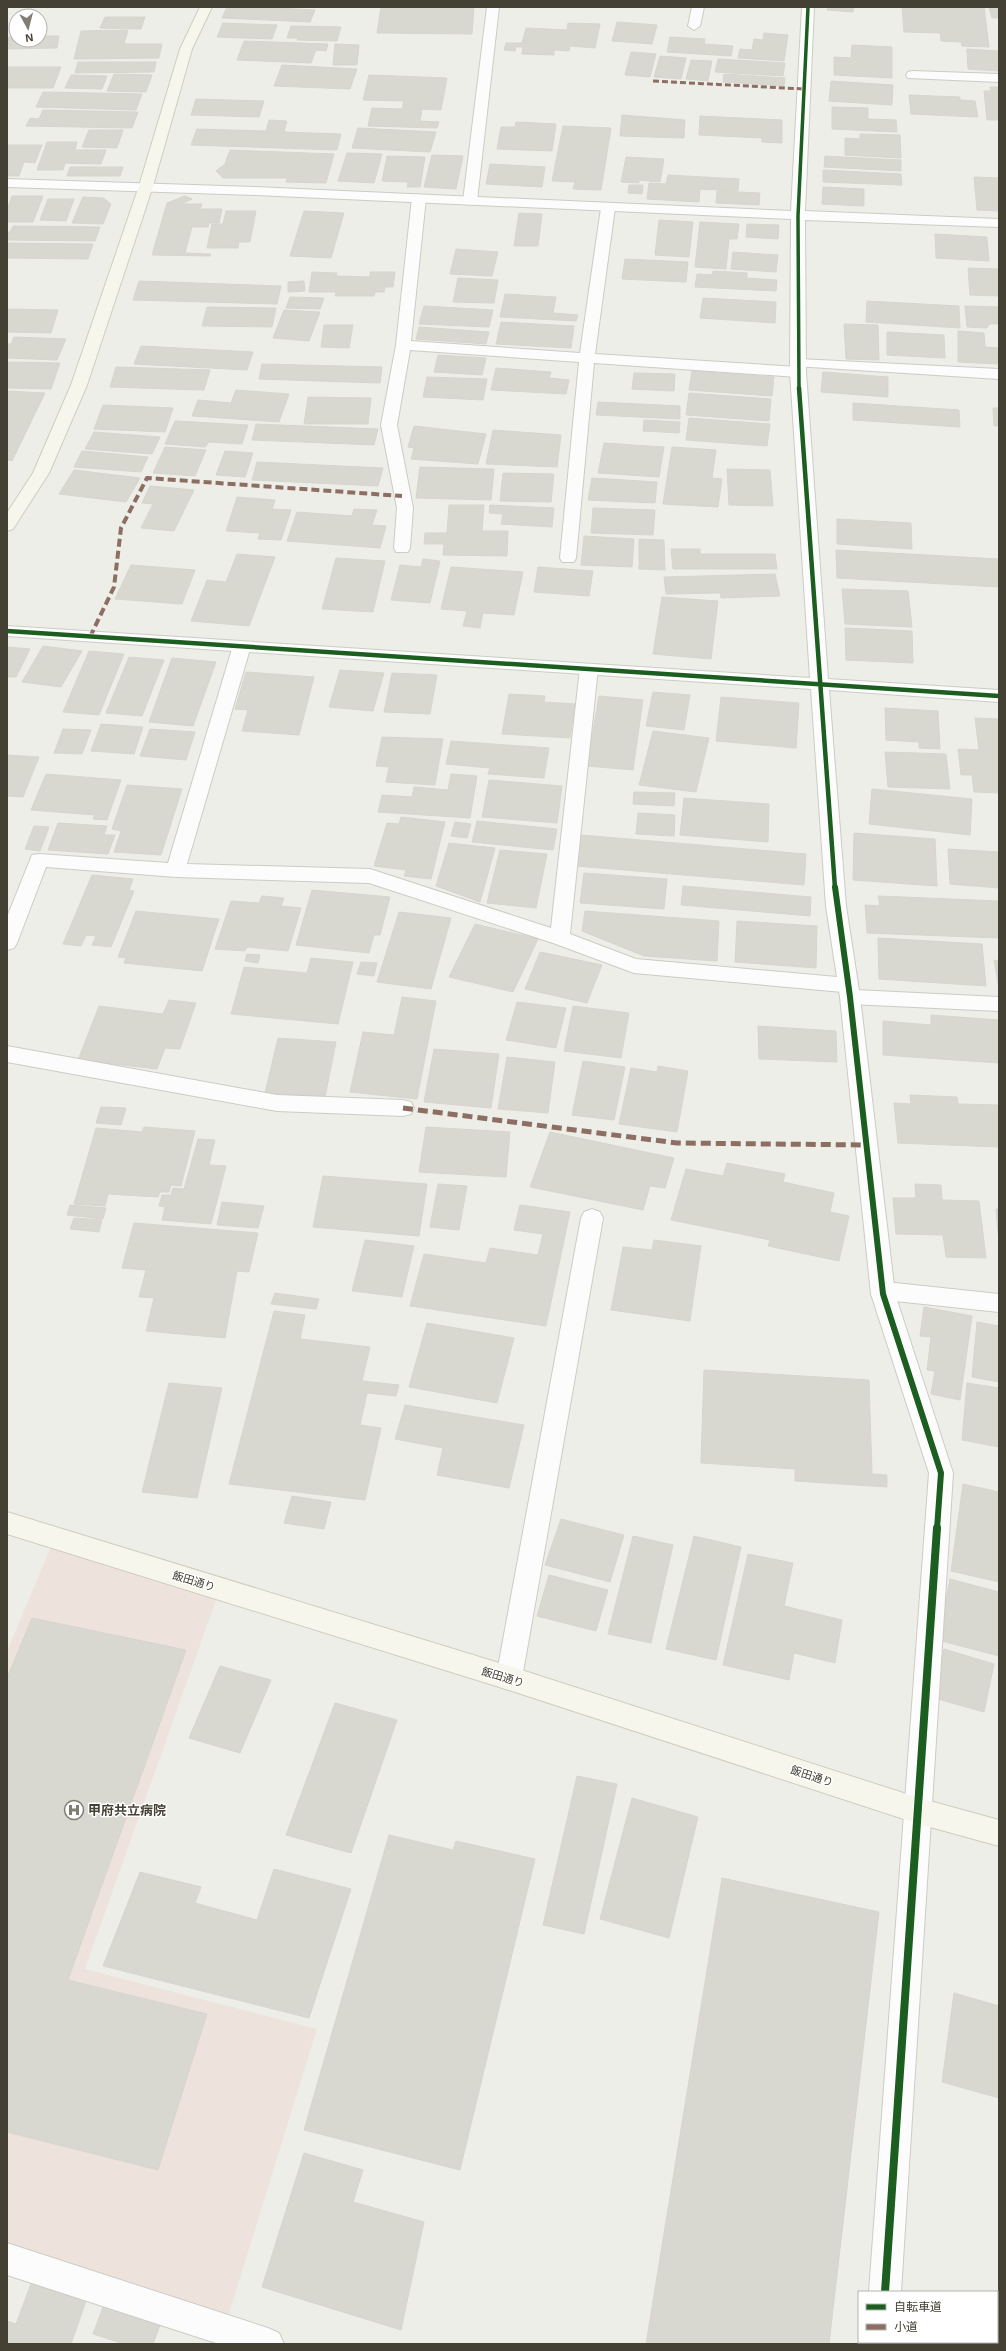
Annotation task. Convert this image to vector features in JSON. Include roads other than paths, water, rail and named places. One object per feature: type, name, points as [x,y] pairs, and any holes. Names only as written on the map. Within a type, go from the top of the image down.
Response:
[{"type":"street","points":[[7,526],[41,473],[79,385],[146,186],[186,49],[206,7]]},
{"type":"street","points":[[470,201],[493,7]]},
{"type":"street","points":[[694,26],[698,7]]},
{"type":"street","points":[[808,7],[798,216],[799,367],[804,482],[836,906],[849,991],[883,1294],[941,1473],[885,2291]]},
{"type":"street","points":[[912,75],[999,78]]},
{"type":"street","points":[[7,183],[146,186],[608,208],[999,223]]},
{"type":"street","points":[[402,548],[405,508],[389,425],[403,345],[419,198]]},
{"type":"street","points":[[568,558],[587,357],[608,208]]},
{"type":"street","points":[[403,345],[587,357],[799,367],[999,374]]},
{"type":"street","points":[[7,631],[241,649],[588,668],[999,696]]},
{"type":"street","points":[[176,870],[241,649]]},
{"type":"street","points":[[560,938],[588,668]]},
{"type":"street","points":[[7,943],[39,860],[176,870],[370,876],[560,938],[634,966],[849,991],[999,1004]]},
{"type":"street","points":[[7,1054],[277,1103],[403,1108]]},
{"type":"street","points":[[509,1678],[592,1218]]},
{"type":"street","points":[[883,1294],[895,1292],[999,1303]]},
{"type":"street","name":"飯田通り","points":[[7,1522],[509,1678],[919,1811],[999,1832]]},
{"type":"street","points":[[7,2259],[268,2344]]},
{"type":"place","name":"甲府共立病院","points":[[74,1810]]}]
